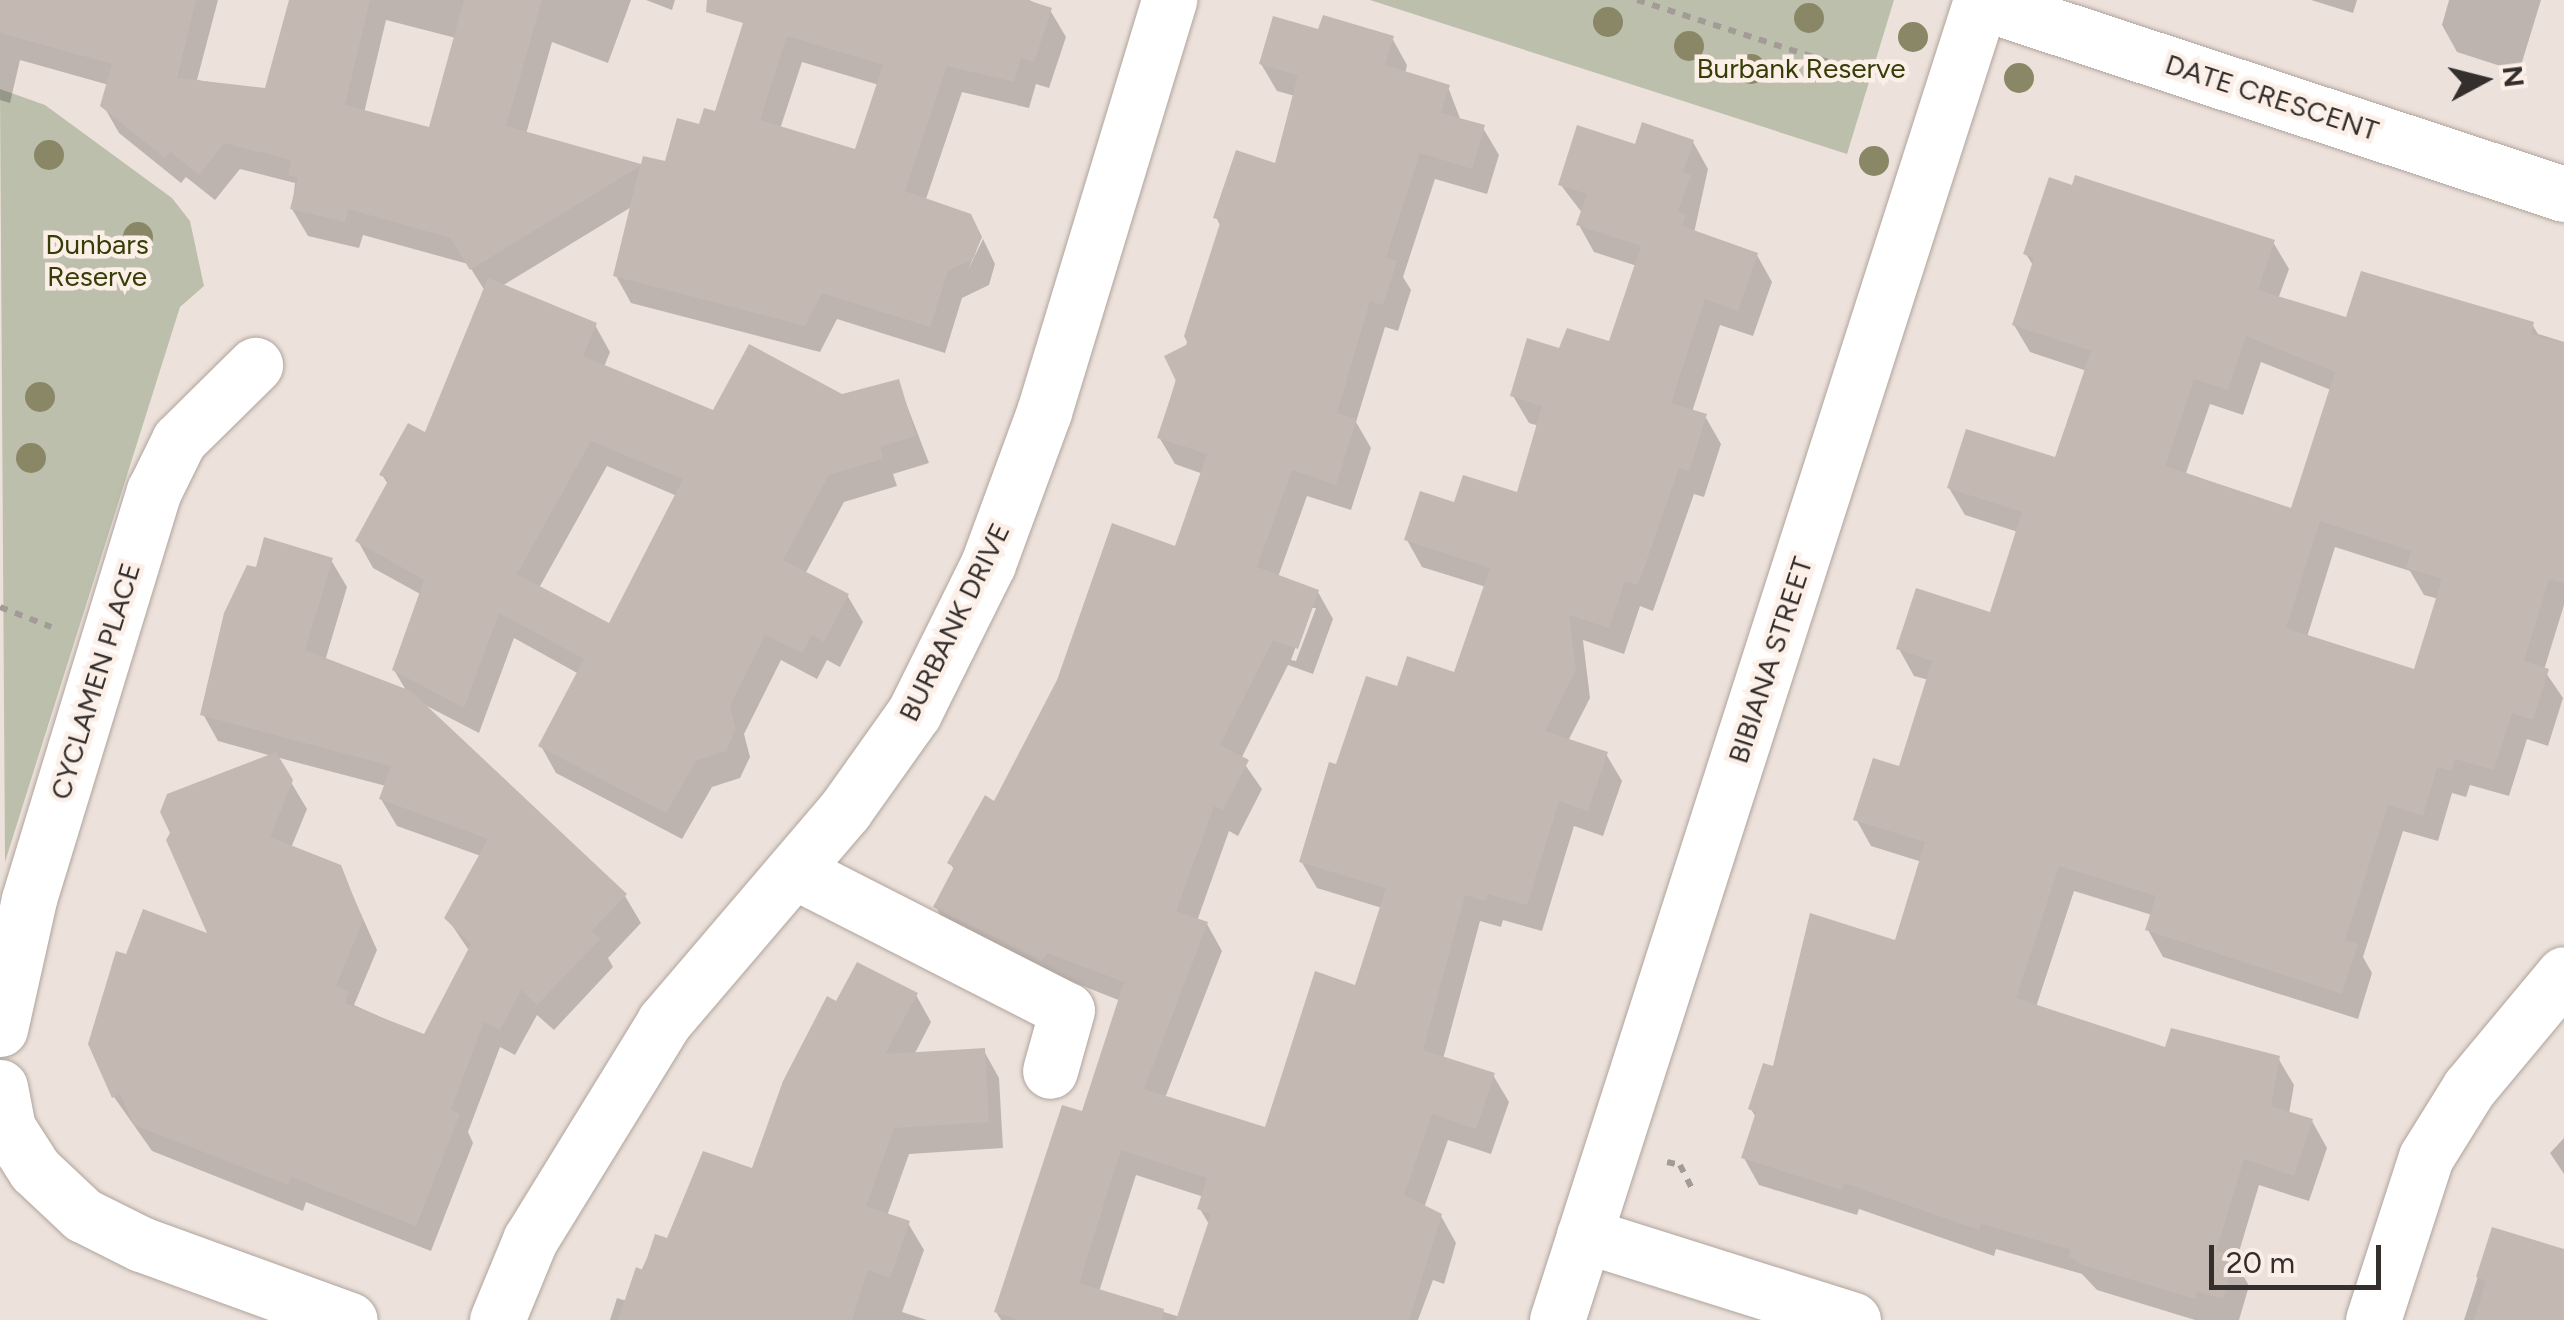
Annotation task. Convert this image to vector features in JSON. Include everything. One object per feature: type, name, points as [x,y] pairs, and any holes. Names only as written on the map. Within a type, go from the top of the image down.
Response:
[{"type":"street","name":"BURBANK DRIVE","points":[[497,1320],[530,1240],[664,1022],[794,871],[914,714],[988,564],[1044,412],[1169,0]]},
{"type":"street","name":"BIBIANA STREET","points":[[1556,1320],[1956,90],[1981,1]]},
{"type":"street","name":"DATE CRESCENT","points":[[1981,1],[2564,194]]},
{"type":"street","name":"CYCLAMEN PLACE","points":[[0,1029],[28,900],[154,491],[179,440],[255,365]]},
{"type":"street","points":[[794,871],[1066,1010],[1050,1070]]},
{"type":"street","points":[[2373,1320],[2426,1158],[2469,1088],[2564,974]]},
{"type":"street","points":[[3,1115],[35,1170],[83,1215],[140,1244],[350,1320]]},
{"type":"street","points":[[1584,1235],[1853,1320]]},
{"type":"path","points":[[1637,0],[1857,71],[1897,73],[1956,90]]},
{"type":"green space","name":"Burbank Reserve","points":[[1370,0],[1894,0],[1847,154]]},
{"type":"green space","name":"Dunbars Reserve","points":[[0,89],[45,105],[172,198],[190,221],[204,286],[180,307],[5,862]]},
{"type":"building","points":[[0,0],[196,0],[177,78],[265,88],[289,0],[370,0],[345,105],[429,127],[464,0],[542,0],[506,126],[641,164],[643,156],[665,161],[677,118],[699,124],[704,108],[715,111],[743,23],[706,12],[707,0],[1027,0],[1052,8],[1034,62],[1021,58],[1014,82],[947,66],[905,191],[971,214],[981,235],[974,258],[948,271],[930,327],[822,293],[805,326],[613,276],[640,166],[470,270],[450,238],[348,209],[345,222],[290,209],[298,178],[288,175],[291,160],[224,143],[199,175],[170,151],[165,158],[100,106],[112,64],[0,33]],"holes":[[[787,36],[883,65],[855,149],[760,120]]]},
{"type":"building","points":[[1323,15],[1394,36],[1385,65],[1450,85],[1441,113],[1485,125],[1472,169],[1420,153],[1386,258],[1397,261],[1383,305],[1370,301],[1337,413],[1357,419],[1336,485],[1292,470],[1257,567],[1319,590],[1298,649],[1273,640],[1220,745],[1249,760],[1223,810],[1214,806],[1176,911],[1208,922],[1144,1089],[1265,1127],[1315,971],[1355,985],[1386,888],[1299,862],[1329,762],[1336,764],[1366,676],[1397,686],[1407,656],[1454,672],[1490,568],[1404,540],[1420,491],[1454,502],[1463,475],[1517,492],[1542,406],[1510,396],[1527,338],[1559,348],[1567,328],[1609,341],[1641,246],[1576,225],[1587,194],[1558,185],[1577,125],[1635,144],[1642,122],[1694,140],[1683,172],[1691,175],[1678,211],[1686,215],[1682,226],[1758,253],[1738,311],[1705,299],[1671,403],[1707,414],[1689,471],[1679,468],[1638,585],[1625,581],[1609,628],[1569,615],[1576,670],[1545,731],[1608,752],[1588,811],[1559,801],[1527,905],[1488,894],[1486,901],[1465,895],[1423,1050],[1495,1073],[1476,1129],[1432,1114],[1404,1195],[1442,1214],[1409,1320],[1176,1320],[1211,1214],[1197,1209],[1207,1178],[1121,1150],[1079,1283],[1164,1309],[1162,1320],[1019,1320],[994,1312],[1062,1105],[1082,1111],[1124,982],[1047,953],[1042,961],[933,907],[954,867],[947,863],[985,795],[994,801],[1057,680],[1112,523],[1175,546],[1207,454],[1157,438],[1176,381],[1164,356],[1188,344],[1184,336],[1221,220],[1213,218],[1236,150],[1275,163],[1298,75],[1259,64],[1273,16],[1318,29]]},
{"type":"building","points":[[2075,175],[2275,240],[2258,290],[2346,317],[2361,271],[2534,322],[2531,334],[2564,343],[2564,583],[2549,579],[2524,661],[2549,669],[2533,720],[2512,713],[2494,770],[2455,759],[2451,771],[2437,767],[2423,816],[2388,805],[2345,940],[2358,944],[2342,994],[2145,930],[2156,896],[2059,866],[2016,998],[2165,1047],[2171,1028],[2280,1056],[2271,1106],[2313,1119],[2294,1176],[2244,1159],[2216,1251],[2235,1257],[2223,1299],[2197,1292],[2195,1299],[2080,1264],[2069,1256],[2071,1250],[1981,1224],[1979,1230],[1844,1183],[1842,1190],[1741,1158],[1756,1112],[1748,1109],[1763,1063],[1773,1066],[1810,913],[1895,940],[1925,842],[1853,820],[1873,758],[1899,766],[1932,661],[1896,649],[1916,588],[1990,612],[2022,512],[1947,488],[1966,429],[2055,457],[2091,351],[2012,325],[2034,258],[2023,254],[2049,177],[2072,185]],"holes":[[[2246,336],[2335,372],[2291,508],[2165,466],[2194,379],[2228,390]],[[2320,521],[2411,551],[2406,568],[2442,579],[2414,669],[2286,628]]]},
{"type":"building","points":[[488,278],[597,323],[583,356],[713,410],[749,344],[842,394],[899,379],[916,436],[880,447],[883,459],[829,475],[783,560],[849,594],[824,642],[812,635],[802,653],[765,635],[730,706],[736,729],[726,751],[697,760],[666,813],[538,746],[584,659],[499,613],[464,708],[392,670],[424,580],[355,541],[389,479],[379,475],[408,423],[425,432]],"holes":[[[591,441],[683,479],[609,623],[517,574]]]},
{"type":"building","points":[[264,537],[333,558],[305,650],[411,691],[627,894],[592,931],[600,939],[537,1005],[521,990],[500,1030],[484,1022],[451,1110],[460,1114],[416,1226],[291,1177],[288,1185],[134,1125],[120,1094],[112,1098],[88,1044],[116,951],[126,954],[143,909],[207,933],[166,840],[170,833],[160,812],[167,794],[276,752],[293,780],[270,837],[341,865],[363,921],[336,986],[349,992],[345,1003],[424,1034],[471,944],[444,918],[488,839],[379,799],[391,766],[200,715],[224,613],[247,565],[256,567]]},
{"type":"building","points":[[857,962],[918,993],[885,1054],[985,1048],[989,1122],[894,1128],[866,1206],[910,1221],[890,1278],[868,1270],[852,1320],[618,1320],[636,1267],[643,1270],[655,1234],[667,1238],[703,1151],[752,1168],[783,1081],[827,996],[836,1001]]},
{"type":"building","points":[[2492,1227],[2564,1249],[2564,1320],[2474,1320],[2486,1281],[2476,1277]]}]
